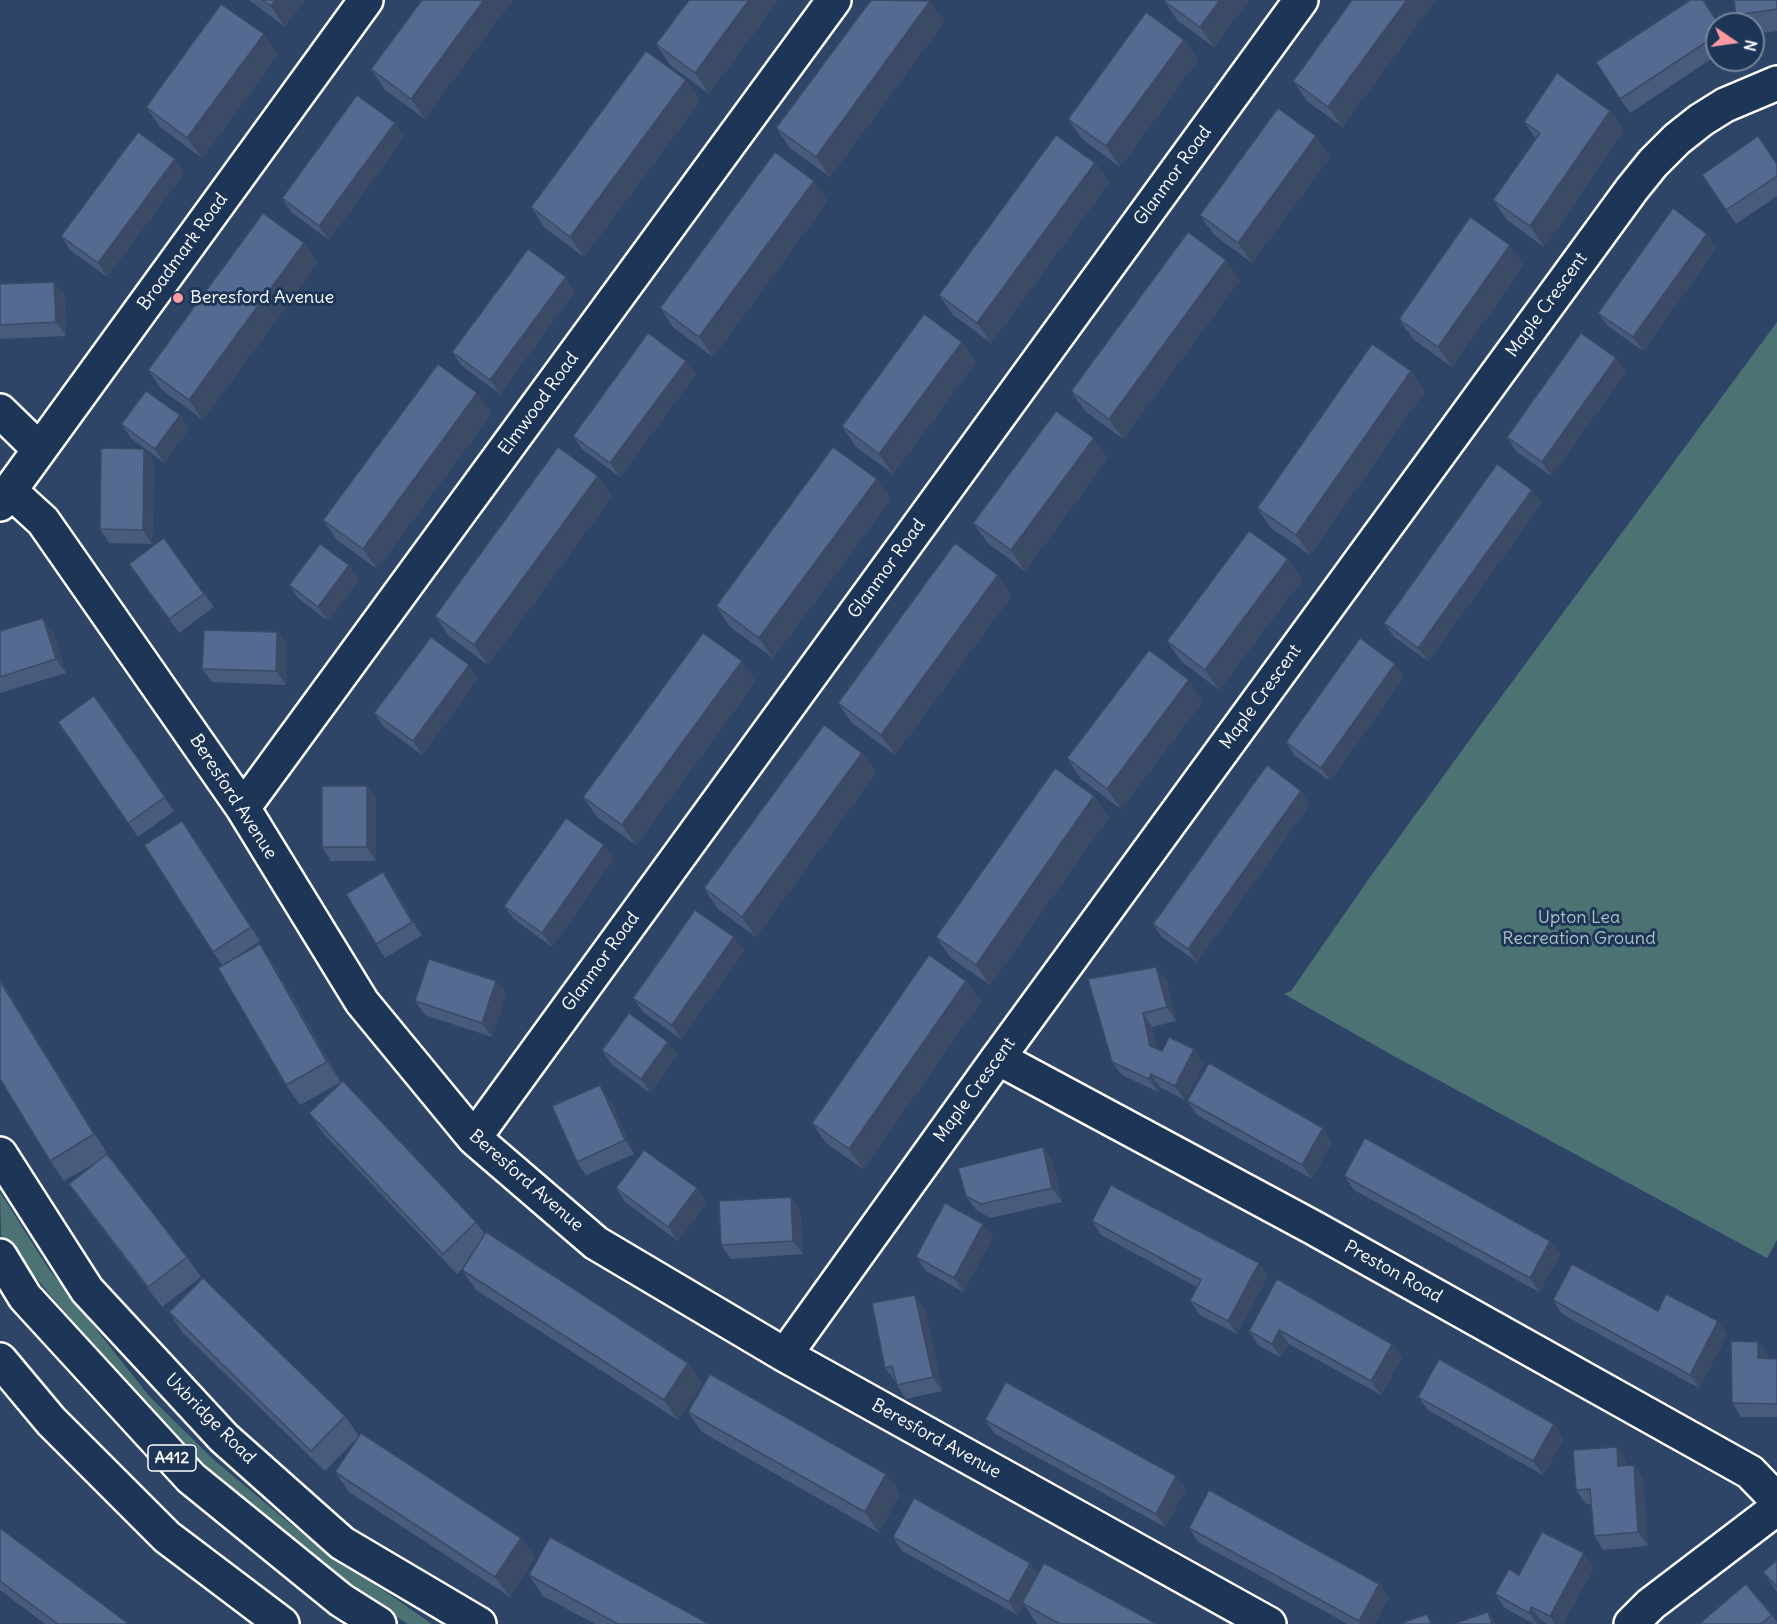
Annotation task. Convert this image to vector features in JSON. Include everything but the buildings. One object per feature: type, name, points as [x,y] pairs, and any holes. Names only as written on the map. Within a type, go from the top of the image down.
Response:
[{"type":"street","name":"Broadmark Road","points":[[4,497],[366,0]]},
{"type":"street","name":"Elmwood Road","points":[[243,808],[834,0]]},
{"type":"street","name":"Glanmor Road","points":[[474,1138],[1300,0]]},
{"type":"street","name":"Maple Crescent","points":[[785,1355],[998,1058],[1632,189],[1677,139],[1701,120],[1725,105],[1777,84]]},
{"type":"street","points":[[0,411],[39,449]]},
{"type":"street","name":"Beresford Avenue","points":[[4,497],[43,521],[243,808],[362,1002],[474,1138],[596,1243],[785,1355],[1269,1624]]},
{"type":"street","name":"Preston Road","points":[[998,1058],[1314,1228],[1750,1472],[1777,1500]]},
{"type":"street","name":"Uxbridge Road","points":[[0,1154],[87,1290],[224,1438],[342,1543],[478,1624]]},
{"type":"street","name":"A412","points":[[0,1256],[25,1297],[191,1478],[341,1600],[379,1624]]},
{"type":"street","points":[[0,1360],[51,1421],[167,1537],[282,1624]]},
{"type":"street","points":[[1631,1624],[1651,1604],[1777,1508]]},
{"type":"green space","name":"Upton Lea Recreation Ground","points":[[1777,322],[1777,1240],[1767,1258],[1284,994],[1291,991],[1487,716]]},
{"type":"green space","points":[[0,1192],[48,1268],[149,1396],[214,1460],[305,1536],[432,1624],[408,1624],[361,1594],[251,1510],[128,1390],[1,1235]]},
{"type":"place","name":"Beresford Avenue","points":[[178,298]]}]
